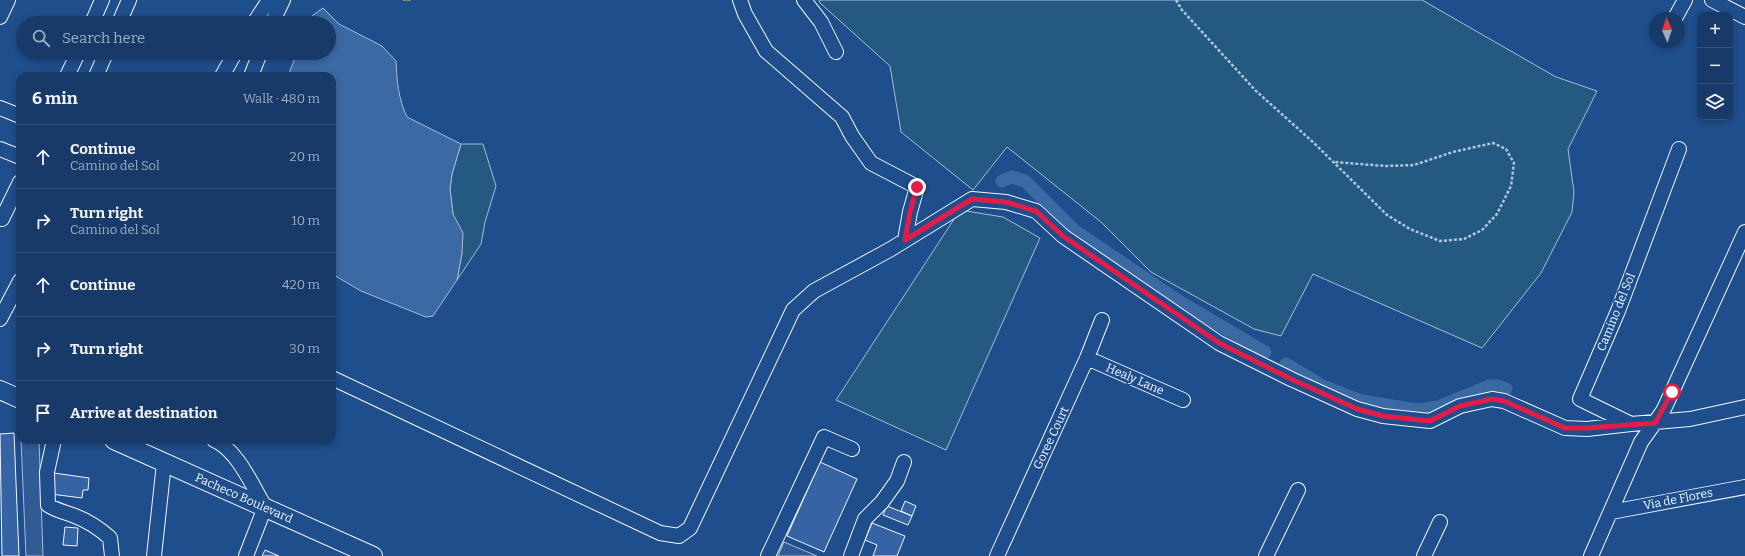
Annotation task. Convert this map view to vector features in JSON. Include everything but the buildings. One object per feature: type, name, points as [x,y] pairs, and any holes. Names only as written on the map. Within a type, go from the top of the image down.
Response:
[{"type":"main road","points":[[0,390],[16,397]]},
{"type":"main road","name":"Pacheco Boulevard","points":[[123,444],[372,556]]},
{"type":"street","points":[[0,17],[8,0]]},
{"type":"street","points":[[95,16],[102,0]]},
{"type":"street","points":[[122,16],[129,0]]},
{"type":"street","points":[[740,0],[745,14],[766,51],[842,117],[852,136],[871,163],[917,187],[910,212],[905,240]]},
{"type":"street","points":[[804,0],[821,22],[836,52]]},
{"type":"street","points":[[1678,12],[1685,0]]},
{"type":"street","points":[[1712,0],[1745,17]]},
{"type":"street","points":[[262,16],[278,1]]},
{"type":"street","points":[[274,16],[278,1]]},
{"type":"street","points":[[70,72],[75,60]]},
{"type":"street","points":[[98,72],[103,60]]},
{"type":"street","points":[[224,72],[231,60]]},
{"type":"street","points":[[253,72],[257,60]]},
{"type":"street","points":[[0,108],[16,114]]},
{"type":"street","points":[[0,148],[16,155]]},
{"type":"street","name":"Camino del Sol","points":[[1679,149],[1618,311],[1580,399],[1631,424],[1690,419],[1745,407]]},
{"type":"street","points":[[0,218],[2,219],[16,190]]},
{"type":"street","points":[[336,380],[660,532],[679,536],[690,528],[793,310],[814,291],[905,240],[972,199],[1006,202],[1036,211],[1063,236],[1219,343],[1291,379],[1357,409],[1383,416],[1430,421],[1460,406],[1492,399],[1504,401],[1565,428],[1587,428],[1631,424]]},
{"type":"street","points":[[1591,556],[1641,442],[1655,423],[1672,392],[1745,232]]},
{"type":"street","points":[[0,319],[16,289]]},
{"type":"street","name":"Goree Court","points":[[997,556],[1087,358],[1102,320]]},
{"type":"street","name":"Healy Lane","points":[[1087,358],[1183,400]]},
{"type":"street","points":[[770,555],[824,437],[852,449]]},
{"type":"street","points":[[53,444],[47,472],[48,504],[56,510],[96,526],[110,538],[112,556]]},
{"type":"street","points":[[221,444],[233,454],[265,507],[246,556]]},
{"type":"street","points":[[851,556],[865,519],[882,502],[897,481],[904,462]]},
{"type":"street","points":[[154,556],[164,463]]},
{"type":"street","name":"Via de Flores","points":[[1611,512],[1745,487]]},
{"type":"street","points":[[1266,556],[1298,490]]},
{"type":"street","points":[[1424,556],[1440,522]]},
{"type":"path","points":[[1176,0],[1182,10],[1256,91],[1334,162],[1387,215],[1410,229],[1440,241],[1464,239],[1482,230],[1496,214],[1511,186],[1514,163],[1506,149],[1493,143],[1453,152],[1414,165],[1386,166],[1334,162]]},
{"type":"shaded area","points":[[819,0],[1422,0],[1556,77],[1597,91],[1568,149],[1574,192],[1572,212],[1541,273],[1482,348],[1313,274],[1281,336],[1254,329],[1151,272],[1101,222],[1007,147],[973,190],[901,132],[890,66],[820,3]]},
{"type":"shaded area","points":[[323,8],[331,16],[312,16]]},
{"type":"shaded area","points":[[336,21],[339,24],[382,46],[396,61],[400,96],[407,117],[461,144],[452,174],[450,189],[453,214],[463,233],[462,253],[457,280],[433,316],[426,317],[361,291],[336,276],[336,72],[290,72],[294,60],[336,60]]},
{"type":"shaded area","points":[[461,144],[483,144],[496,186],[485,222],[481,244],[457,280],[462,253],[453,214],[450,189],[452,174]]},
{"type":"shaded area","points":[[960,210],[1003,217],[1040,238],[946,450],[836,400]]},
{"type":"shaded area","points":[[21,444],[39,444],[43,556],[26,556]]},
{"type":"shaded area","points":[[784,542],[817,556],[778,556]]},
{"type":"waterway","points":[[1002,181],[1012,177],[1025,181],[1075,231],[1177,300],[1265,352]]},
{"type":"waterway","points":[[1286,364],[1323,386],[1361,401],[1417,410],[1438,407],[1489,386],[1497,386],[1506,389]]},
{"type":"power","points":[[403,0],[411,0]]},
{"type":"route","points":[[917,187],[910,212],[905,240],[972,199],[1006,202],[1036,211],[1063,236],[1219,343],[1291,379],[1357,409],[1383,416],[1430,421],[1460,406],[1492,399],[1504,401],[1565,428],[1587,428],[1655,423],[1663,411],[1672,392]]}]
